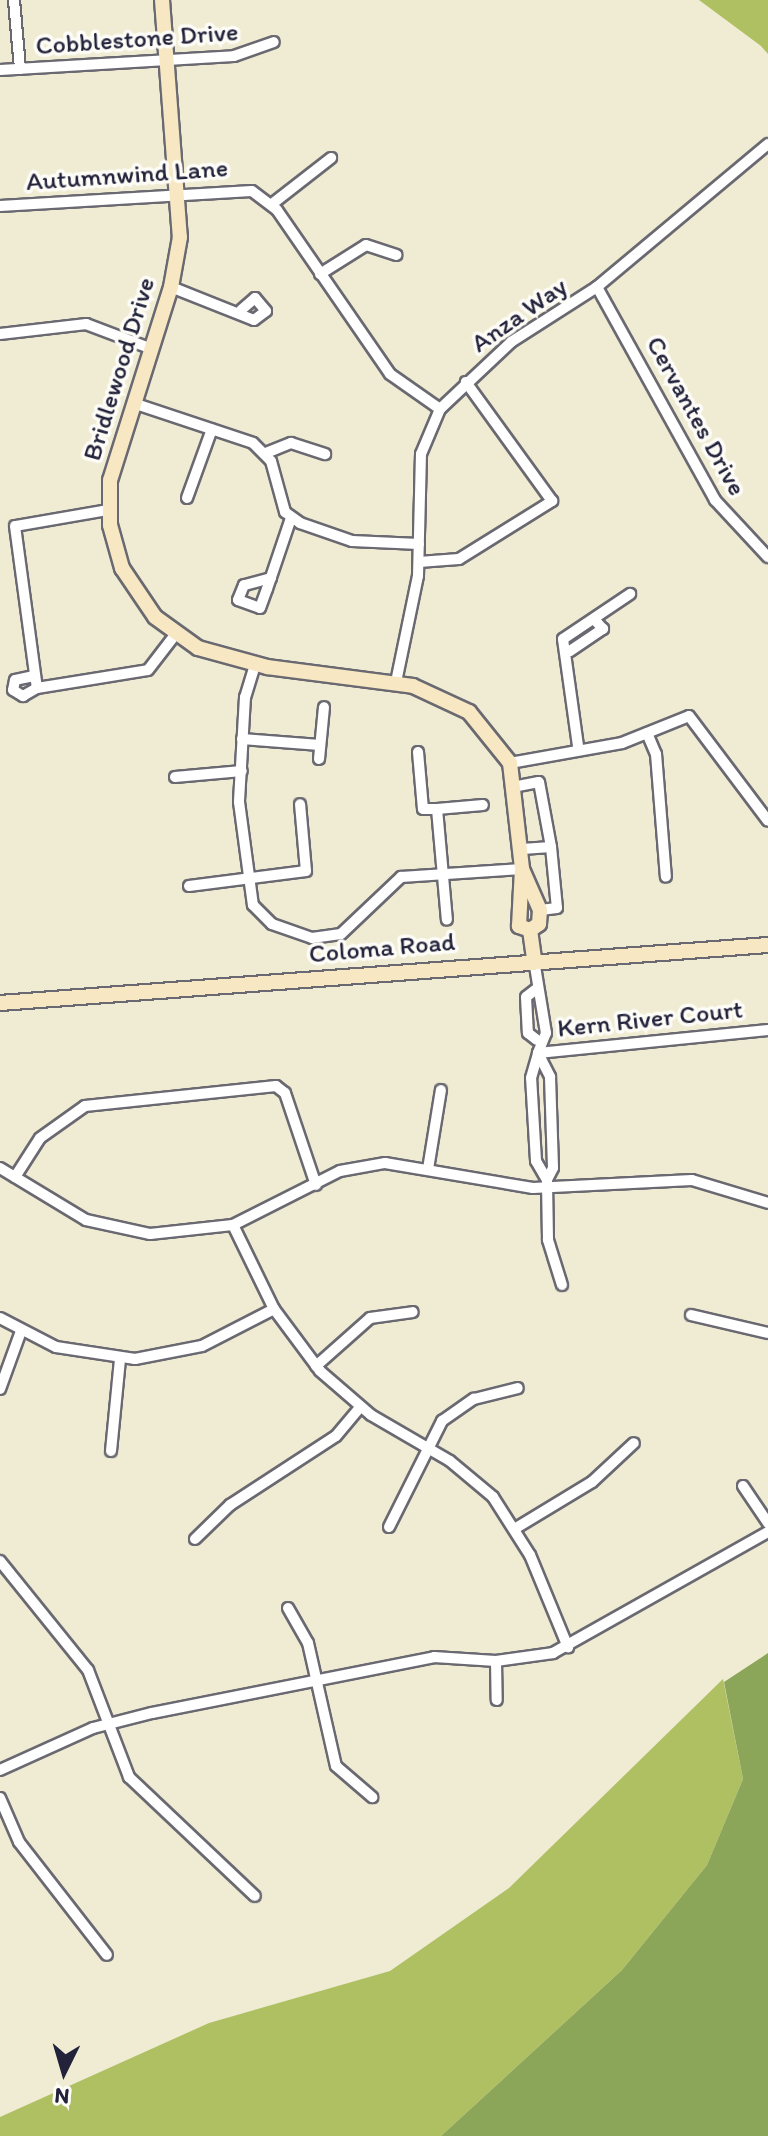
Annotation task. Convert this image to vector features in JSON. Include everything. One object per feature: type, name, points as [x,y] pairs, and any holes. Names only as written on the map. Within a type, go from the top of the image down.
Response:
[{"type":"street","points":[[14,0],[20,69]]},
{"type":"street","name":"Bridlewood Drive","points":[[162,0],[179,194],[171,287],[133,403],[108,510],[128,579],[175,635],[255,665],[396,682],[455,701],[510,763],[518,786],[522,849],[519,926],[530,930],[534,960]]},
{"type":"street","name":"Cobblestone Drive","points":[[0,70],[169,61],[251,53],[274,42]]},
{"type":"street","name":"Anza Way","points":[[396,682],[419,562],[421,454],[440,409],[511,342],[597,287],[768,144]]},
{"type":"street","points":[[331,158],[272,204],[390,374],[440,409]]},
{"type":"street","name":"Autumnwind Lane","points":[[0,206],[237,188],[272,204]]},
{"type":"street","points":[[320,274],[366,245],[396,255]]},
{"type":"street","points":[[171,287],[241,310]]},
{"type":"street","name":"Cervantes Drive","points":[[597,287],[715,500],[766,553]]},
{"type":"street","points":[[0,334],[86,324],[152,349]]},
{"type":"street","points":[[419,562],[459,559],[552,501],[466,382]]},
{"type":"street","points":[[133,403],[212,429],[266,453],[291,518],[271,578]]},
{"type":"street","points":[[187,498],[212,429]]},
{"type":"street","points":[[266,453],[291,443],[325,454]]},
{"type":"street","points":[[108,510],[15,526],[35,682],[148,670],[175,635]]},
{"type":"street","points":[[291,518],[352,541],[419,544]]},
{"type":"street","points":[[578,746],[570,651],[563,639],[630,594]]},
{"type":"street","points":[[255,665],[242,739],[246,877],[253,905],[272,924],[312,938],[341,934],[401,877],[522,869]]},
{"type":"street","points":[[319,759],[324,707]]},
{"type":"street","points":[[510,763],[697,720],[768,821]]},
{"type":"street","points":[[647,733],[656,754],[666,877]]},
{"type":"street","points":[[242,739],[320,745]]},
{"type":"street","points":[[418,752],[423,809],[483,805]]},
{"type":"street","points":[[175,777],[242,771]]},
{"type":"street","points":[[518,786],[539,782],[551,847],[557,908],[540,910],[539,924],[530,930]]},
{"type":"street","points":[[189,886],[306,871],[300,804]]},
{"type":"street","points":[[437,809],[447,920]]},
{"type":"street","points":[[522,849],[551,847]]},
{"type":"street","name":"Bridlewood Drive","points":[[522,869],[540,910]]},
{"type":"street","name":"Coloma Road","points":[[0,1003],[534,960],[768,945]]},
{"type":"street","points":[[534,960],[535,990]]},
{"type":"street","points":[[535,990],[544,994],[546,1033],[537,1040]]},
{"type":"street","points":[[535,990],[526,997],[528,1033],[537,1040],[538,1053],[531,1078],[536,1161],[547,1184]]},
{"type":"street","name":"Kern River Court","points":[[538,1053],[768,1030]]},
{"type":"street","points":[[538,1053],[550,1077],[553,1168],[547,1184],[548,1240],[562,1285]]},
{"type":"street","points":[[15,1177],[40,1138],[85,1106],[276,1086],[285,1093],[316,1185]]},
{"type":"street","points":[[428,1169],[441,1090]]},
{"type":"street","points":[[0,1168],[62,1210],[132,1233],[233,1225],[367,1164],[547,1184],[692,1180],[768,1203]]},
{"type":"street","points":[[233,1225],[274,1309],[316,1366],[360,1407],[423,1449],[473,1477],[516,1528],[568,1647]]},
{"type":"street","points":[[0,1318],[21,1331],[78,1353],[120,1359],[202,1346],[274,1309]]},
{"type":"street","points":[[316,1366],[370,1318],[413,1312]]},
{"type":"street","points":[[691,1315],[768,1333]]},
{"type":"street","points":[[0,1389],[21,1331]]},
{"type":"street","points":[[111,1451],[120,1359]]},
{"type":"street","points":[[389,1527],[423,1449],[465,1403],[518,1388]]},
{"type":"street","points":[[195,1539],[237,1500],[336,1436],[360,1407]]},
{"type":"street","points":[[516,1528],[592,1482],[634,1443]]},
{"type":"street","points":[[743,1486],[768,1523]]},
{"type":"street","points":[[0,1770],[112,1723],[434,1657],[496,1661],[568,1647],[768,1532]]},
{"type":"street","points":[[0,1561],[79,1654],[112,1723],[112,1745],[129,1777],[255,1896]]},
{"type":"street","points":[[288,1608],[318,1683],[336,1766],[372,1797]]},
{"type":"street","points":[[496,1661],[497,1700]]},
{"type":"street","points":[[0,1798],[19,1842],[107,1955]]},
{"type":"green space","points":[[699,0],[768,0],[768,54],[761,46]]},
{"type":"green space","points":[[768,1653],[768,2136],[441,2136],[622,1970],[707,1865],[743,1779],[724,1682]]},
{"type":"green space","points":[[723,1679],[743,1779],[707,1865],[622,1970],[441,2136],[0,2136],[0,2117],[209,2023],[390,1971],[509,1888]]}]
